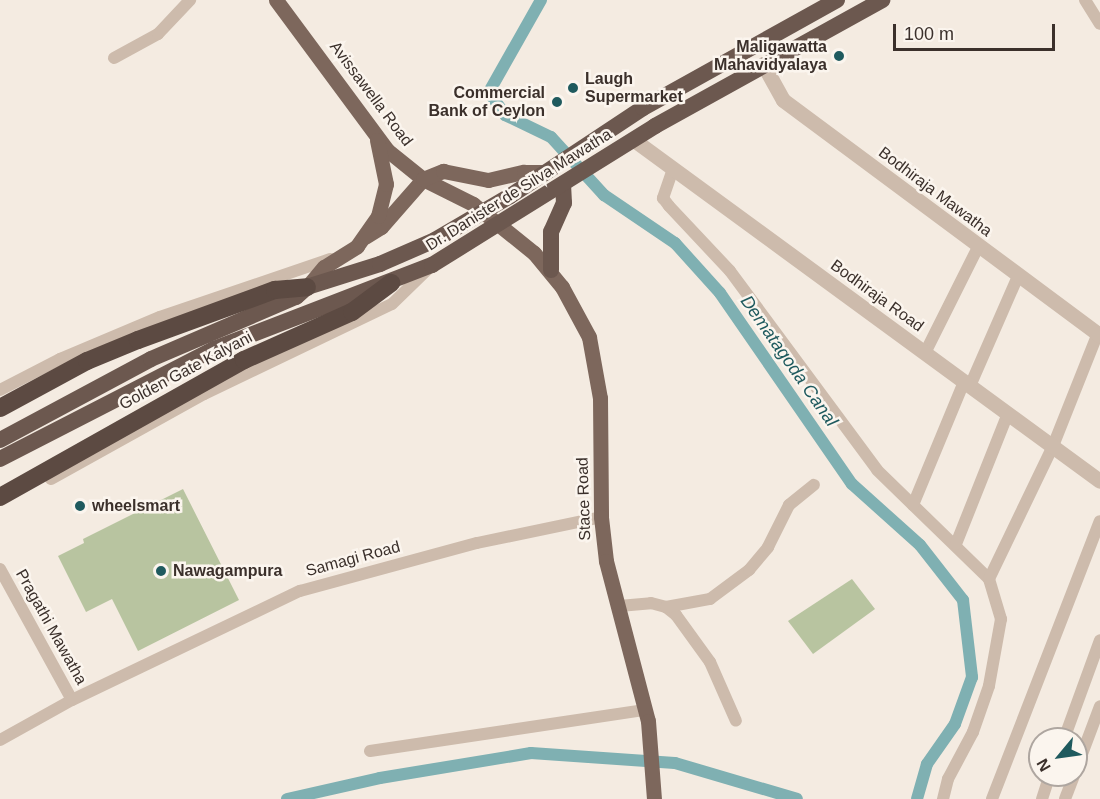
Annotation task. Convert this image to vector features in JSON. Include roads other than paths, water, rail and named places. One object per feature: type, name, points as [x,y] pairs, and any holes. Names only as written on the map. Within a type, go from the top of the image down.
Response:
[{"type":"highway","name":"Dr. Danister de Silva Mawatha","points":[[0,440],[152,359],[296,297],[308,287],[400,256],[483,212],[644,108],[837,0]]},
{"type":"highway","name":"Dr. Danister de Silva Mawatha","points":[[0,459],[214,349],[328,303],[391,283],[432,265],[499,227],[603,159],[763,64],[882,0]]},
{"type":"highway","points":[[551,270],[550,232],[564,203],[566,183]]},
{"type":"highway","name":"Golden Gate Kalyani","points":[[0,497],[244,360],[352,312],[391,283]]},
{"type":"highway","points":[[0,408],[61,374],[227,307],[291,286],[308,287]]},
{"type":"main road","name":"Avissawella Road","points":[[276,0],[375,134],[423,180],[483,212],[499,227]]},
{"type":"main road","points":[[365,237],[385,193],[375,134]]},
{"type":"main road","points":[[308,287],[318,272],[381,227],[423,180],[443,171],[488,180],[550,169]]},
{"type":"main road","name":"Stace Road","points":[[499,227],[551,270],[579,317],[595,357],[600,398],[601,517],[606,561],[645,710],[654,792]]},
{"type":"street","points":[[114,58],[158,34],[190,0]]},
{"type":"street","points":[[1085,0],[1100,24]]},
{"type":"street","name":"Bodhiraja Mawatha","points":[[763,64],[783,100],[978,248],[1099,334]]},
{"type":"street","name":"Bodhiraja Road","points":[[634,140],[1100,481]]},
{"type":"street","points":[[673,169],[663,198],[730,272],[877,470],[990,579],[1001,620],[989,686],[973,732],[948,779],[943,799]]},
{"type":"street","points":[[925,353],[978,248]]},
{"type":"street","points":[[0,390],[60,359],[160,317],[345,254]]},
{"type":"street","points":[[0,506],[204,394],[392,304],[432,265]]},
{"type":"street","points":[[913,505],[1018,276]]},
{"type":"street","points":[[990,579],[1053,446],[1099,334]]},
{"type":"street","points":[[956,544],[1008,413]]},
{"type":"street","points":[[619,606],[651,603],[666,607],[710,598],[749,570],[768,547],[789,505],[814,485]]},
{"type":"street","name":"Samagi Road","points":[[0,740],[72,700],[269,605],[321,584],[477,543],[601,517]]},
{"type":"street","points":[[992,799],[1100,521]]},
{"type":"street","name":"Pragathi Mawatha","points":[[0,569],[72,700]]},
{"type":"street","points":[[666,607],[710,662],[736,721]]},
{"type":"street","points":[[1068,727],[1100,640]]},
{"type":"street","points":[[1088,738],[1100,706]]},
{"type":"street","points":[[370,751],[645,710]]},
{"type":"waterway","name":"Dematagoda Canal","points":[[541,0],[489,92],[505,115],[551,137],[604,195],[675,243],[720,293],[852,484],[920,545],[963,600],[972,677],[955,724],[927,764],[917,799]]},
{"type":"waterway","points":[[287,799],[380,778],[531,753],[675,763],[797,799]]},
{"type":"place","name":"Maligawatta Mahavidyalaya","points":[[839,56]]},
{"type":"place","name":"Laugh Supermarket","points":[[573,88]]},
{"type":"place","name":"Commercial Bank of Ceylon","points":[[557,102]]},
{"type":"place","name":"wheelsmart","points":[[80,506]]},
{"type":"place","name":"Nawagampura","points":[[161,571]]}]
